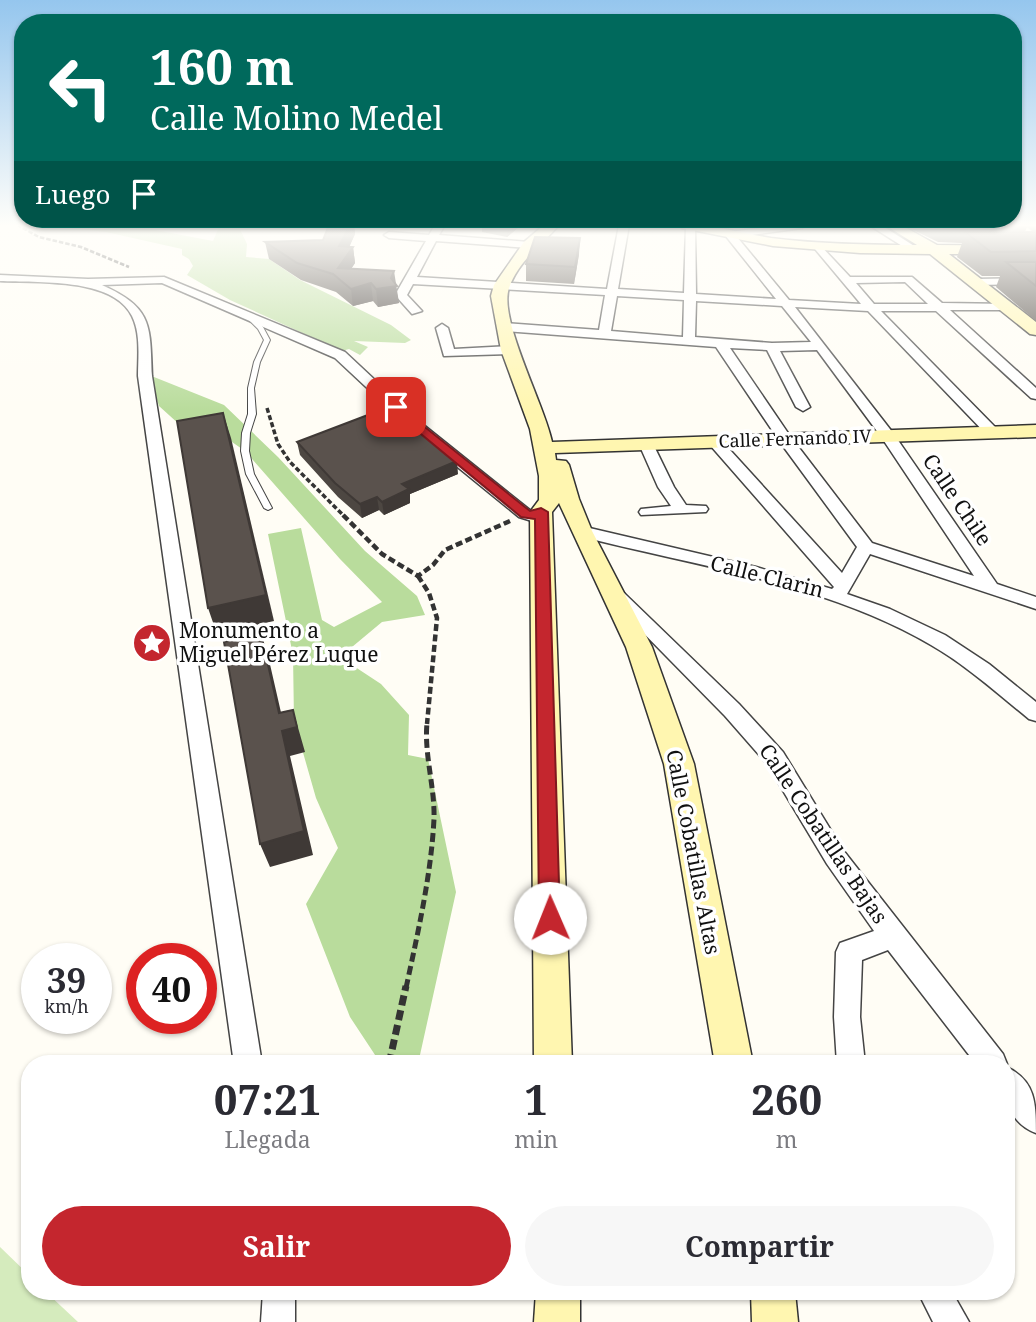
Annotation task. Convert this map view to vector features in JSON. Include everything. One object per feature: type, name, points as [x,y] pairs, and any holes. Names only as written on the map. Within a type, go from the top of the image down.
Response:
[{"type":"street","points":[[97,287],[135,311],[142,334],[145,376],[247,1055]]},
{"type":"street","points":[[184,287],[340,355],[416,426],[533,513]]},
{"type":"street","points":[[405,287],[401,295],[416,311]]},
{"type":"street","points":[[502,287],[499,296],[510,350],[540,429],[551,488],[550,500],[533,513]]},
{"type":"street","points":[[529,287],[871,308],[1006,306]]},
{"type":"street","points":[[604,335],[613,287]]},
{"type":"street","points":[[689,287],[689,341]]},
{"type":"street","name":"Calle Chile","points":[[770,287],[821,346],[888,436],[991,588]]},
{"type":"street","points":[[851,287],[993,433]]},
{"type":"street","points":[[916,287],[1036,395]]},
{"type":"street","points":[[982,287],[1036,330]]},
{"type":"street","points":[[506,327],[722,344],[821,346]]},
{"type":"street","points":[[442,328],[449,352],[510,350]]},
{"type":"street","points":[[722,344],[785,439],[866,547],[1036,603]]},
{"type":"street","points":[[772,347],[803,407]]},
{"type":"street","points":[[540,429],[547,431],[555,447],[568,499],[582,531]]},
{"type":"street","name":"Calle Fernando IV","points":[[555,447],[1036,432]]},
{"type":"street","points":[[715,442],[841,590],[866,547]]},
{"type":"street","points":[[646,444],[666,487],[682,510]]},
{"type":"street","points":[[647,512],[699,509]]},
{"type":"street","points":[[533,513],[553,1055]]},
{"type":"street","name":"Calle Clarin","points":[[582,531],[841,590],[925,633],[996,681],[1036,713]]},
{"type":"street","name":"Calle Cobatillas Altas","points":[[582,531],[639,647],[679,764],[732,1055]]},
{"type":"street","name":"Calle Cobatillas Bajas","points":[[609,588],[732,710],[775,758],[835,857],[986,1055]]},
{"type":"street","points":[[850,1055],[847,1017],[849,952],[893,936]]},
{"type":"street","points":[[1015,1092],[1036,1119]]},
{"type":"street","points":[[278,1322],[279,1300]]},
{"type":"street","points":[[557,1322],[558,1300]]},
{"type":"street","points":[[774,1300],[775,1322]]},
{"type":"street","points":[[939,1300],[952,1322]]},
{"type":"lane","points":[[246,314],[261,328],[267,340],[252,383],[252,414],[246,433],[245,451],[250,474],[268,508]]},
{"type":"path","points":[[252,383],[268,408],[278,444],[290,462],[382,554],[418,576],[429,593],[437,618],[426,738],[434,817],[422,913],[391,1055]]},
{"type":"path","points":[[418,576],[433,565],[445,550],[533,513]]},
{"type":"green space","points":[[207,287],[314,287],[391,325],[411,340],[405,343],[354,341],[368,347],[360,355],[349,349],[342,351],[230,300]]},
{"type":"green space","points":[[149,375],[224,405],[278,457],[365,551],[417,596],[425,615],[382,622],[340,657],[381,684],[409,715],[408,755],[428,759],[456,892],[420,1055],[375,1055],[350,1017],[306,904],[338,848],[316,798],[294,721],[293,655],[268,534],[301,528],[322,620],[334,627],[382,602],[340,559],[245,451],[219,433],[191,435],[159,406]]},
{"type":"green space","points":[[0,1247],[21,1267],[21,1300],[55,1300],[78,1322],[0,1322]]},
{"type":"building","points":[[389,407],[457,461],[402,484],[409,489],[382,502],[377,497],[360,504],[335,483],[297,442]]},
{"type":"building","points":[[223,413],[266,595],[208,608],[177,421]]},
{"type":"building","points":[[261,634],[279,713],[293,710],[297,727],[282,731],[304,831],[260,844],[224,642]]},
{"type":"place","name":"Monumento a Miguel Pérez Luque","points":[[152,643]]},
{"type":"route","points":[[396,407],[450,455],[525,514],[532,516],[541,512],[550,918]]}]
